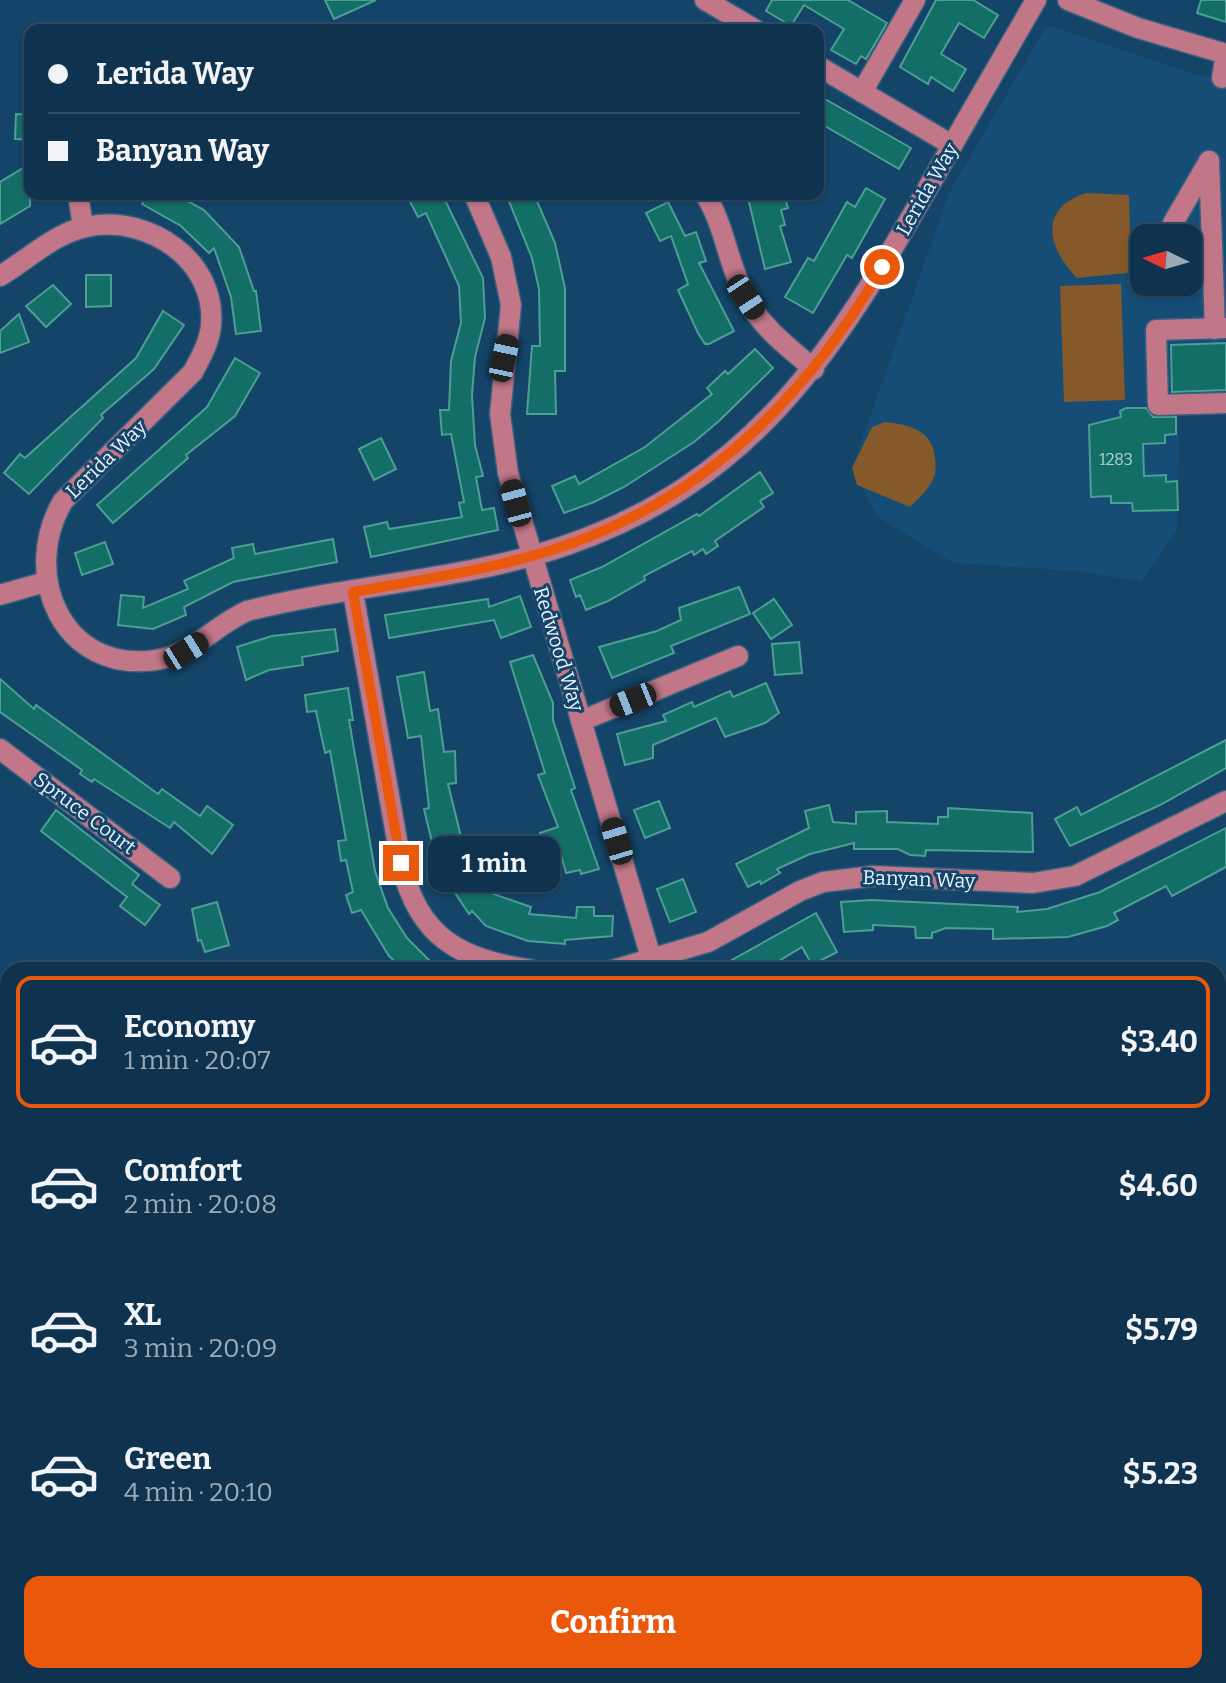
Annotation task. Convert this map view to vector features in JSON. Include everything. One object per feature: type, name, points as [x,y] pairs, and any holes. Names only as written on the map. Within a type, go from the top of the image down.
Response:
[{"type":"street","points":[[705,0],[746,24]]},
{"type":"street","points":[[862,92],[915,0]]},
{"type":"street","name":"Lerida Way","points":[[1,272],[56,239],[83,227],[114,224],[136,227],[175,247],[204,282],[211,325],[205,349],[193,372],[63,501],[46,541],[45,582],[65,625],[97,652],[134,660],[152,660],[186,651],[230,619],[247,611],[532,556],[599,533],[690,484],[720,464],[770,419],[814,369],[868,292],[1036,0]]},
{"type":"street","points":[[1068,0],[1138,28],[1226,54],[1222,78]]},
{"type":"street","points":[[824,70],[952,145]]},
{"type":"street","points":[[1173,223],[1209,161],[1221,329],[1156,330],[1158,405],[1226,403]]},
{"type":"street","points":[[79,200],[83,227]]},
{"type":"street","name":"Redwood Way","points":[[476,200],[508,281],[510,331],[500,414],[508,473],[652,961]]},
{"type":"street","points":[[708,200],[721,222],[746,297],[774,336],[814,369]]},
{"type":"street","points":[[0,595],[45,582]]},
{"type":"street","points":[[353,592],[401,863],[415,906],[440,937],[458,951],[489,962]]},
{"type":"street","points":[[581,721],[738,656]]},
{"type":"street","name":"Spruce Court","points":[[0,749],[170,878]]},
{"type":"street","name":"Banyan Way","points":[[649,962],[708,942],[800,891],[848,877],[1033,883],[1075,876],[1226,801]]},
{"type":"shaded area","points":[[1047,25],[1201,76],[1226,78],[1226,409],[1179,413],[1177,530],[1141,581],[1077,571],[953,563],[878,517],[852,468],[950,191]]},
{"type":"shaded area","points":[[1086,193],[1129,195],[1130,269],[1127,273],[1077,278],[1067,266],[1054,242],[1052,230],[1060,209],[1070,200]]},
{"type":"shaded area","points":[[1121,284],[1125,400],[1064,402],[1060,286]]},
{"type":"shaded area","points":[[885,422],[919,431],[930,441],[933,449],[936,465],[934,477],[927,490],[910,507],[857,485],[852,468],[872,427]]},
{"type":"building","points":[[325,0],[376,0],[334,19]]},
{"type":"building","points":[[772,0],[848,0],[887,23],[866,59],[861,56],[856,64],[831,50],[844,29],[804,5],[792,24],[766,11]]},
{"type":"building","points":[[936,0],[973,0],[998,15],[984,38],[959,23],[941,54],[966,69],[953,91],[931,77],[928,84],[900,67]]},
{"type":"building","points":[[1201,0],[1226,0],[1226,22],[1197,13]]},
{"type":"building","points":[[824,98],[911,148],[899,169],[824,125]]},
{"type":"building","points":[[16,114],[24,115],[24,140],[15,139]]},
{"type":"building","points":[[24,168],[24,200],[30,200],[30,206],[0,224],[0,182]]},
{"type":"building","points":[[866,188],[885,199],[852,258],[847,255],[813,313],[785,297],[808,258],[814,261],[847,202],[855,207]]},
{"type":"building","points":[[144,200],[186,200],[204,210],[239,247],[256,291],[261,331],[236,334],[231,297],[214,248],[209,253],[181,226],[142,204]]},
{"type":"building","points":[[409,200],[445,200],[483,278],[485,318],[475,357],[472,395],[475,445],[483,476],[476,477],[482,510],[494,508],[498,530],[371,557],[364,527],[387,522],[389,529],[462,517],[459,503],[464,502],[451,434],[442,435],[440,410],[449,410],[451,361],[461,323],[459,286],[426,213],[418,217]]},
{"type":"building","points":[[508,200],[537,200],[555,243],[565,288],[565,371],[555,371],[556,414],[527,414],[532,346],[540,346],[539,289],[532,258]]},
{"type":"building","points":[[748,200],[786,200],[788,208],[781,210],[785,225],[780,226],[791,262],[765,269]]},
{"type":"building","points":[[668,202],[685,236],[696,232],[706,261],[699,263],[734,331],[709,344],[705,344],[698,333],[678,290],[688,284],[671,236],[660,241],[646,213]]},
{"type":"building","points":[[86,275],[111,275],[111,306],[86,307]]},
{"type":"building","points":[[53,285],[71,304],[46,327],[26,306]]},
{"type":"building","points":[[163,311],[184,325],[154,369],[101,415],[103,418],[29,494],[4,473],[20,454],[25,458],[136,358]]},
{"type":"building","points":[[19,314],[29,342],[0,353],[0,331]]},
{"type":"building","points":[[1226,343],[1226,390],[1172,392],[1171,345]]},
{"type":"building","points":[[755,349],[773,368],[719,421],[694,442],[624,487],[564,513],[552,486],[575,476],[579,484],[645,447],[712,394],[707,388]]},
{"type":"building","points":[[235,358],[260,373],[235,416],[186,455],[188,458],[113,523],[97,505],[207,407]]},
{"type":"building","points":[[1146,408],[1153,417],[1176,417],[1176,434],[1165,435],[1165,443],[1143,444],[1144,476],[1166,475],[1166,482],[1177,481],[1178,510],[1133,511],[1132,503],[1111,503],[1111,496],[1091,497],[1089,425],[1121,417],[1120,411]]},
{"type":"building","points":[[381,438],[396,469],[374,480],[359,449]]},
{"type":"building","points":[[760,472],[773,493],[760,501],[764,507],[715,541],[718,546],[706,554],[703,549],[694,555],[692,551],[644,576],[645,580],[608,601],[586,610],[580,595],[576,597],[570,580],[602,567],[697,514],[699,516]]},
{"type":"building","points":[[333,539],[337,562],[233,582],[184,607],[186,615],[153,629],[118,625],[121,595],[144,597],[143,608],[188,589],[184,581],[234,558],[232,548],[253,544],[255,554]]},
{"type":"building","points":[[105,542],[113,564],[82,575],[75,553]]},
{"type":"building","points":[[739,587],[750,614],[671,646],[674,653],[612,678],[599,647],[657,631],[681,620],[679,608]]},
{"type":"building","points":[[520,596],[531,627],[501,638],[494,620],[389,638],[385,615],[488,599],[489,607]]},
{"type":"building","points":[[774,599],[792,625],[771,639],[753,613]]},
{"type":"building","points":[[335,629],[338,651],[302,657],[303,665],[269,670],[246,680],[237,647],[272,636]]},
{"type":"building","points":[[799,642],[802,673],[775,675],[772,644]]},
{"type":"building","points":[[533,655],[553,703],[553,720],[575,788],[571,790],[599,869],[581,874],[580,870],[566,873],[558,844],[545,848],[540,833],[558,827],[538,775],[545,773],[510,662]]},
{"type":"building","points":[[424,672],[430,711],[438,709],[444,752],[455,751],[456,783],[448,784],[467,861],[438,867],[424,809],[429,808],[421,736],[408,738],[397,677]]},
{"type":"building","points":[[0,679],[34,709],[36,705],[158,794],[162,789],[200,816],[207,806],[233,825],[212,854],[174,822],[170,828],[94,779],[92,782],[80,774],[82,770],[0,712]]},
{"type":"building","points":[[766,683],[779,713],[765,723],[725,737],[716,718],[653,745],[653,758],[625,765],[617,734],[666,721],[663,715],[692,702],[694,707],[730,691],[733,697]]},
{"type":"building","points":[[348,688],[353,720],[349,720],[375,871],[388,908],[407,938],[431,962],[395,962],[361,910],[352,913],[346,895],[353,892],[346,860],[341,861],[338,841],[346,840],[330,751],[325,753],[316,711],[307,712],[305,695]]},
{"type":"building","points":[[1226,740],[1226,768],[1160,805],[1070,846],[1055,819],[1077,807],[1081,815]]},
{"type":"building","points":[[659,801],[670,828],[645,838],[634,810]]},
{"type":"building","points":[[829,805],[833,822],[856,824],[856,812],[887,811],[887,822],[938,824],[938,817],[948,817],[948,808],[1032,813],[1033,852],[926,850],[925,856],[910,855],[898,849],[854,849],[854,843],[810,854],[777,869],[780,873],[761,884],[760,881],[748,887],[736,864],[809,828],[805,811]]},
{"type":"building","points":[[56,810],[139,875],[132,884],[160,905],[145,925],[120,906],[127,897],[41,831]]},
{"type":"building","points":[[1226,828],[1226,867],[1172,896],[1166,886],[1114,913],[1118,920],[1107,926],[1068,937],[993,939],[993,929],[946,928],[932,933],[932,938],[916,938],[915,927],[873,925],[873,930],[844,932],[841,902],[871,900],[1018,907],[1017,912],[1047,909],[1100,892]]},
{"type":"building","points":[[472,869],[487,886],[482,890],[531,907],[529,914],[576,918],[577,907],[594,907],[594,916],[613,916],[612,936],[565,940],[565,944],[528,941],[486,926],[472,911],[469,914],[451,887]]},
{"type":"building","points":[[683,879],[696,912],[670,922],[657,889]]},
{"type":"building","points":[[217,902],[229,945],[205,952],[201,940],[198,941],[192,909]]},
{"type":"building","points":[[816,913],[837,952],[818,962],[810,962],[802,947],[777,962],[728,962]]},
{"type":"route","points":[[401,863],[353,592],[462,573],[565,546],[662,502],[720,464],[770,419],[833,344],[882,267]]}]
